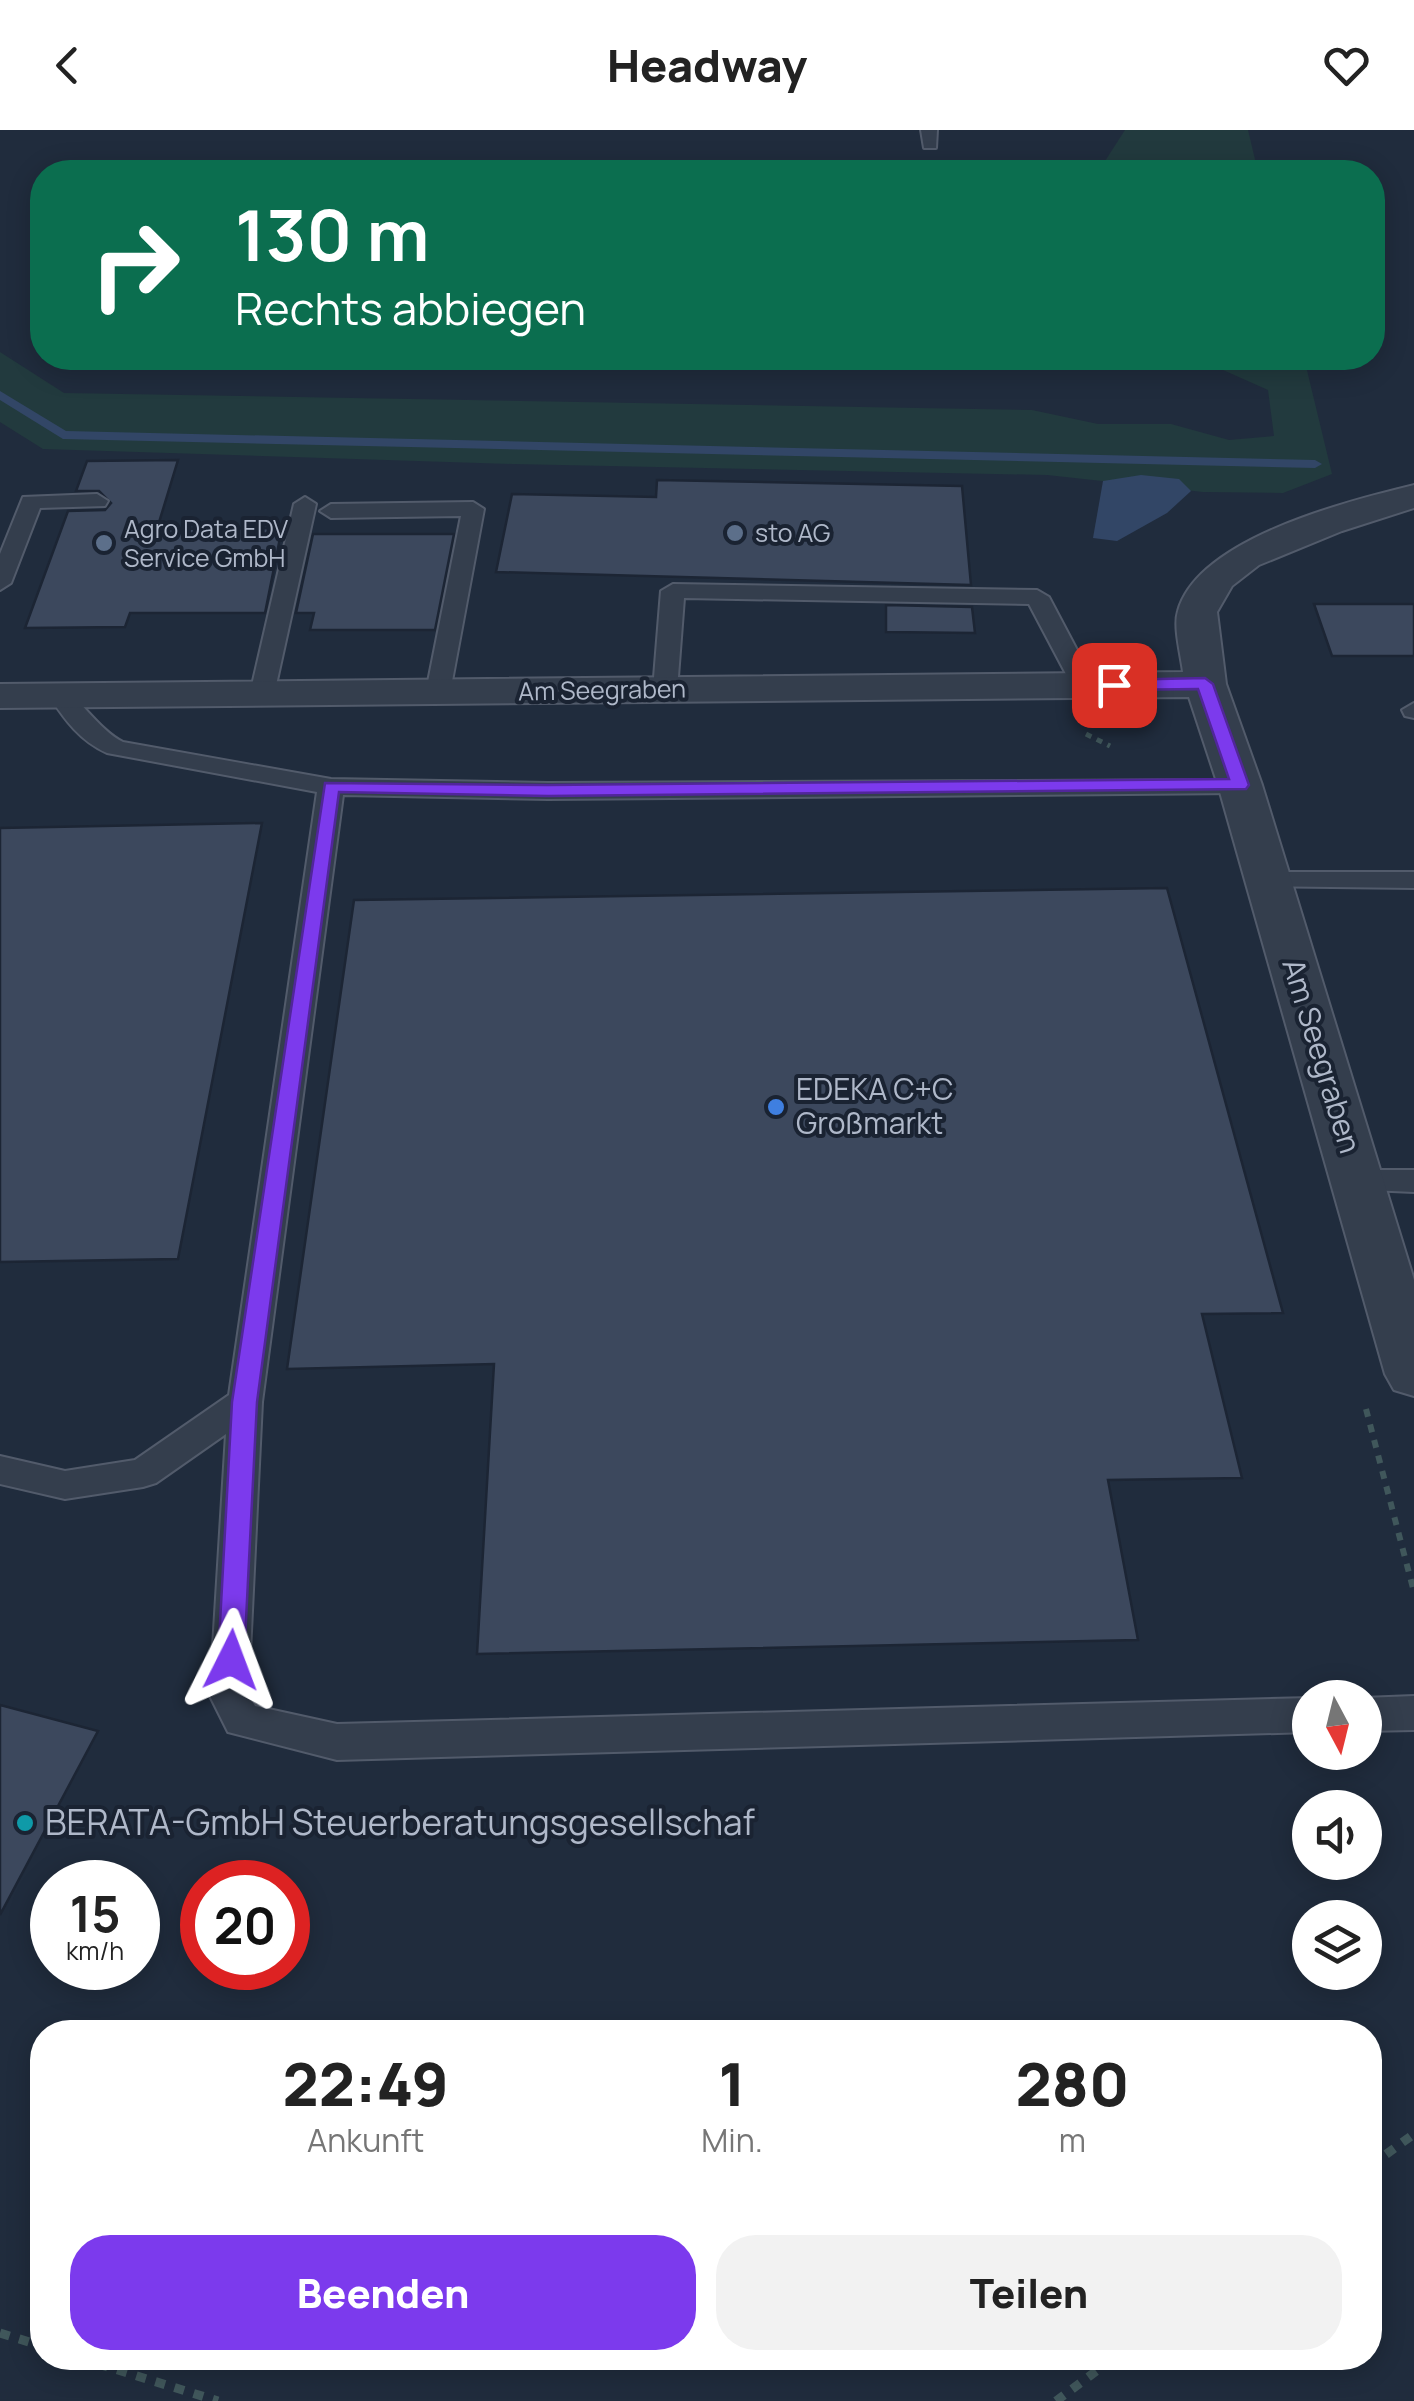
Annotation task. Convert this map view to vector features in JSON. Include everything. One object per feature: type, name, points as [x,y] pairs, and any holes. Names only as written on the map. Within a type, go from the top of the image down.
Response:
[{"type":"street","name":"Am Seegraben","points":[[1414,496],[1281,540],[1245,557],[1216,579],[1197,612],[1205,684],[1240,785],[1414,1374]]},
{"type":"street","name":"Am Seegraben","points":[[0,696],[1205,684]]},
{"type":"lane","points":[[0,583],[32,502],[97,501]]},
{"type":"lane","points":[[262,694],[305,504]]},
{"type":"lane","points":[[331,511],[474,509],[438,692]]},
{"type":"lane","points":[[666,690],[673,591],[1037,596],[1084,686]]},
{"type":"lane","points":[[61,696],[80,725],[97,741],[116,748],[331,786],[548,791],[1240,785]]},
{"type":"lane","points":[[331,786],[244,1402],[229,1696],[242,1720],[337,1742],[1292,1715]]},
{"type":"lane","points":[[1268,880],[1414,880]]},
{"type":"lane","points":[[1358,1181],[1414,1181]]},
{"type":"lane","points":[[0,1470],[65,1485],[143,1472],[244,1402]]},
{"type":"lane","points":[[1382,1714],[1414,1713]]},
{"type":"path","points":[[1080,731],[1112,747]]},
{"type":"path","points":[[1362,1396],[1414,1592]]},
{"type":"path","points":[[1382,2157],[1414,2134]]},
{"type":"path","points":[[0,2333],[30,2342]]},
{"type":"path","points":[[118,2370],[218,2401]]},
{"type":"path","points":[[1056,2401],[1098,2370]]},
{"type":"green space","points":[[1125,130],[1248,130],[1255,160],[1106,160]]},
{"type":"green space","points":[[0,352],[64,393],[1032,410],[1098,424],[1171,424],[1229,440],[1274,436],[1268,390],[1223,370],[1307,370],[1332,474],[1283,493],[1203,492],[1047,475],[43,449],[0,422]]},
{"type":"water","points":[[1141,475],[1179,479],[1191,491],[1167,513],[1117,541],[1093,538],[1103,481]]},
{"type":"building","points":[[178,460],[157,529],[282,528],[265,613],[130,613],[125,627],[25,628],[68,511],[105,510],[111,503],[99,491],[76,491],[87,461]]},
{"type":"building","name":"sto AG","points":[[657,480],[962,486],[971,585],[496,572],[512,494],[656,497]]},
{"type":"building","points":[[313,534],[454,534],[435,630],[310,630],[314,613],[296,613]]},
{"type":"building","points":[[1314,604],[1414,604],[1414,656],[1332,656]]},
{"type":"building","points":[[886,605],[972,607],[975,633],[886,632]]},
{"type":"building","points":[[262,823],[178,1259],[0,1262],[0,828]]},
{"type":"building","name":"EDEKA C+C Großmarkt","points":[[1167,888],[1283,1313],[1202,1314],[1242,1478],[1108,1480],[1138,1640],[477,1654],[494,1364],[287,1369],[354,900]]},
{"type":"building","name":"BERATA-GmbH Steuerberatungsgesellschaf","points":[[0,1705],[98,1731],[0,1915]]},
{"type":"waterway","points":[[0,395],[63,435],[1315,464]]},
{"type":"place","name":"sto AG","points":[[735,533]]},
{"type":"place","name":"Agro Data EDV Service GmbH","points":[[104,543]]},
{"type":"place","name":"EDEKA C+C Großmarkt","points":[[776,1107]]},
{"type":"place","name":"BERATA-GmbH Steuerberatungsgesellschaf","points":[[25,1823]]},
{"type":"route","points":[[231,1660],[244,1402],[331,786],[548,791],[1240,785],[1205,684],[1114,685]]}]
